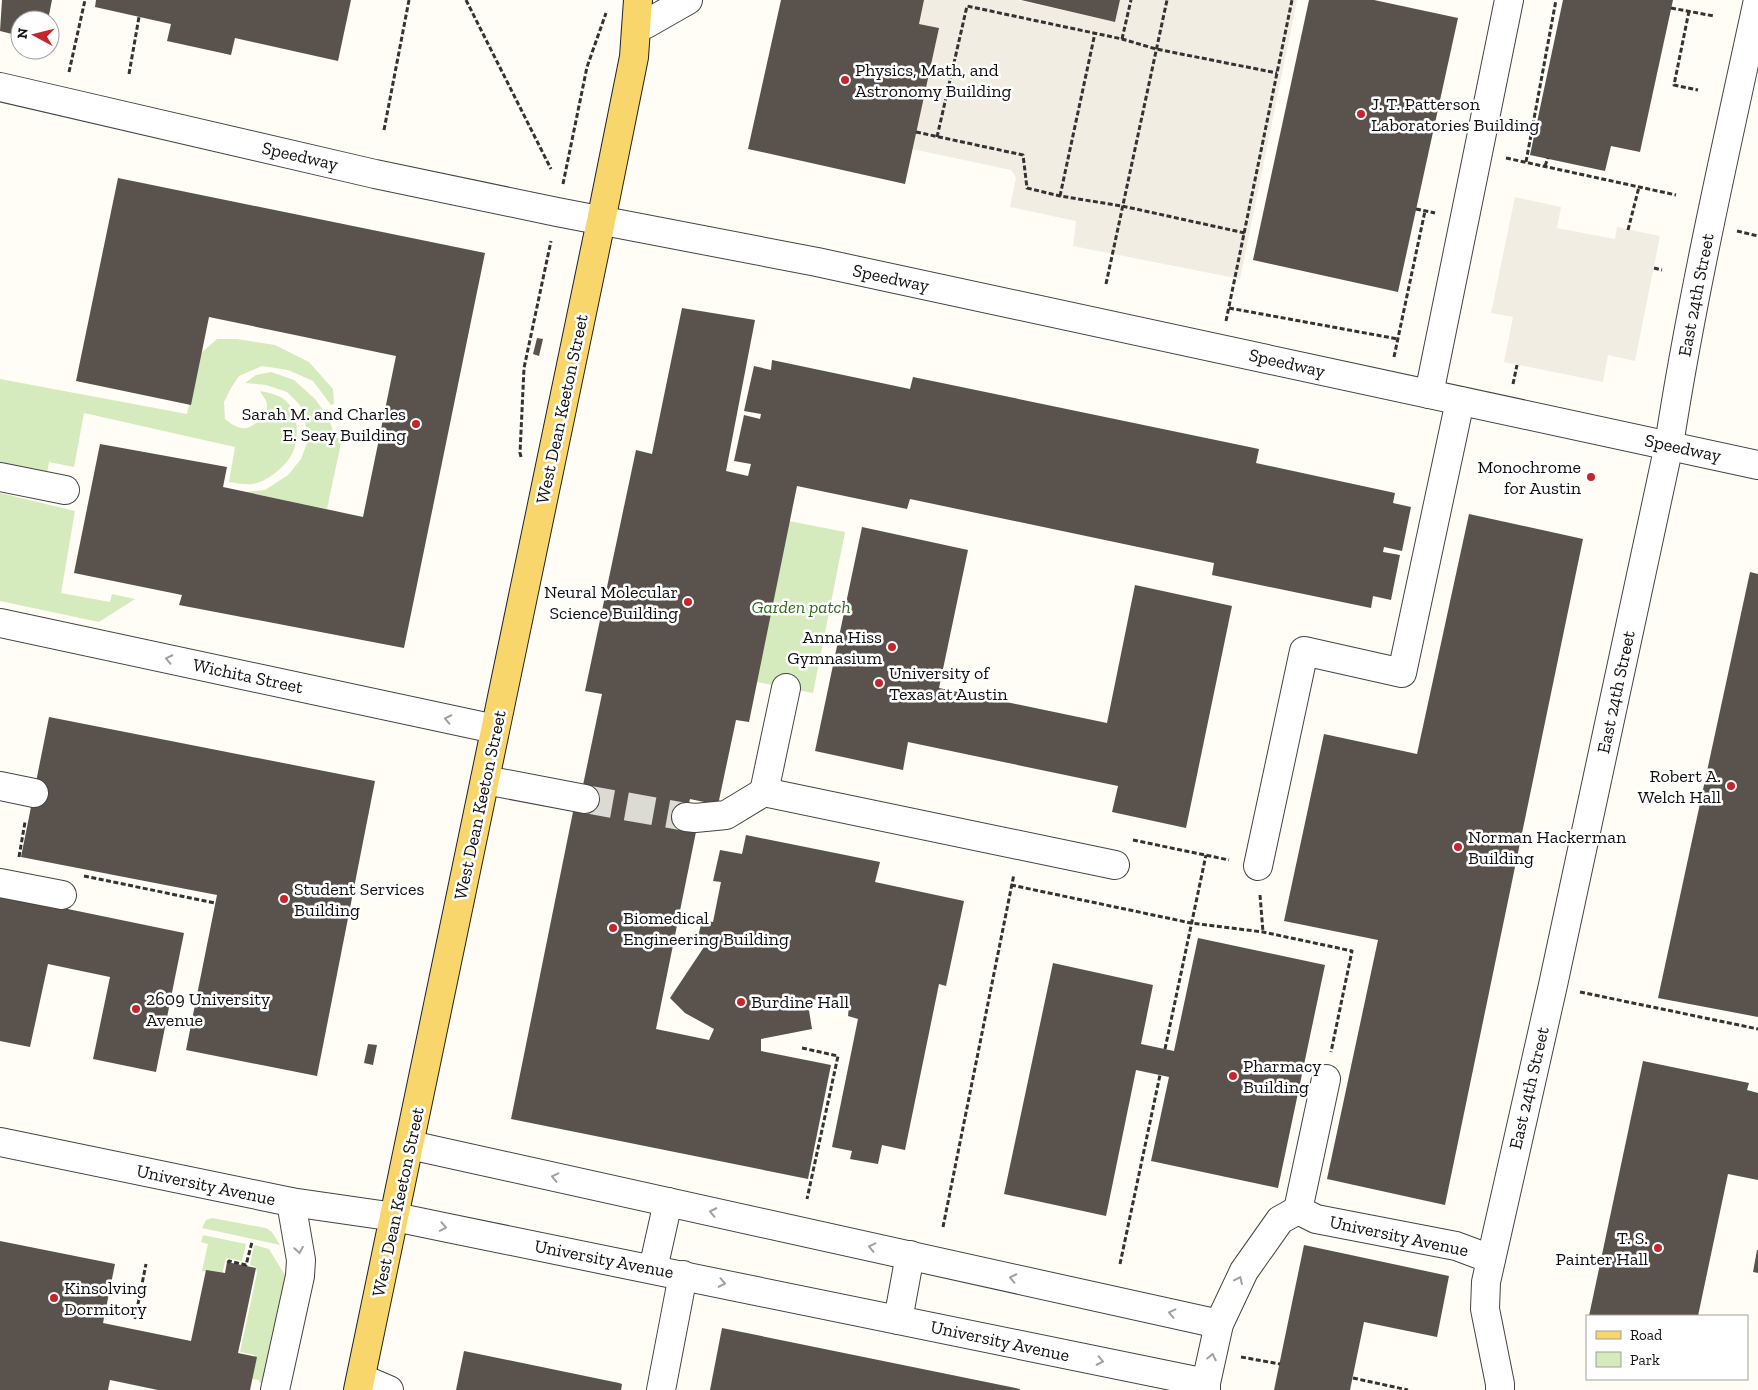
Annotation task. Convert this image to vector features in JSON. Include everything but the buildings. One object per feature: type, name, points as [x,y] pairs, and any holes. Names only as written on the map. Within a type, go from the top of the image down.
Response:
[{"type":"main road","name":"West Dean Keeton Street","points":[[360,1384],[634,57],[646,8]]},
{"type":"street","points":[[646,8],[688,0]]},
{"type":"street","points":[[1429,394],[1509,0]]},
{"type":"street","name":"East 24th Street","points":[[1500,1387],[1485,1309],[1486,1282],[1555,975],[1669,445],[1678,386],[1722,167],[1750,79],[1758,0]]},
{"type":"street","name":"Speedway","points":[[0,86],[376,174],[601,221],[817,262],[1758,464]]},
{"type":"street","points":[[1258,866],[1304,651],[1402,672],[1460,401]]},
{"type":"street","points":[[0,477],[65,490]]},
{"type":"street","name":"Wichita Street","points":[[0,623],[495,729]]},
{"type":"street","points":[[764,792],[786,688]]},
{"type":"street","points":[[485,780],[585,799]]},
{"type":"street","points":[[0,786],[34,793]]},
{"type":"street","points":[[686,817],[726,815],[764,792],[1115,865]]},
{"type":"street","points":[[7,884],[62,895]]},
{"type":"street","points":[[1298,1210],[1326,1079]]},
{"type":"street","name":"University Avenue","points":[[0,1142],[291,1202],[395,1217],[683,1275],[1206,1387],[1219,1324],[1244,1271],[1280,1220],[1298,1210],[1316,1219],[1461,1248],[1491,1259]]},
{"type":"street","points":[[410,1145],[1219,1324]]},
{"type":"street","points":[[274,1390],[300,1276],[301,1260],[291,1202]]},
{"type":"street","points":[[653,1269],[668,1202]]},
{"type":"street","points":[[898,1320],[910,1256]]},
{"type":"street","points":[[661,1390],[683,1275]]},
{"type":"street","points":[[360,1384],[389,1390]]},
{"type":"path","points":[[62,102],[85,0]]},
{"type":"path","points":[[384,130],[409,0]]},
{"type":"path","points":[[466,0],[551,169]]},
{"type":"path","points":[[1122,39],[1131,0]]},
{"type":"path","points":[[1106,284],[1167,0]]},
{"type":"path","points":[[1220,348],[1230,308],[1292,0]]},
{"type":"path","points":[[1526,162],[1556,0]]},
{"type":"path","points":[[937,137],[967,6],[1122,39],[1156,49],[1277,73]]},
{"type":"path","points":[[563,181],[587,67],[608,8]]},
{"type":"path","points":[[1671,8],[1714,16]]},
{"type":"path","points":[[1689,11],[1674,85],[1698,90]]},
{"type":"path","points":[[129,74],[139,17]]},
{"type":"path","points":[[1060,196],[1095,33]]},
{"type":"path","points":[[916,132],[1023,155],[1027,188],[1060,196],[1122,206],[1245,233]]},
{"type":"path","points":[[1545,166],[1548,158]]},
{"type":"path","points":[[1519,160],[1676,195]]},
{"type":"path","points":[[1628,230],[1639,187]]},
{"type":"path","points":[[1388,385],[1425,211]]},
{"type":"path","points":[[523,461],[520,452],[524,368],[550,243]]},
{"type":"path","points":[[1654,268],[1662,270]]},
{"type":"path","points":[[1230,308],[1398,339]]},
{"type":"path","points":[[7,884],[25,820]]},
{"type":"path","points":[[943,1227],[1020,846]]},
{"type":"path","points":[[1157,846],[1258,866],[1263,932]]},
{"type":"path","points":[[1165,1049],[1206,855]]},
{"type":"path","points":[[84,876],[216,903]]},
{"type":"path","points":[[1012,885],[1191,923],[1263,932],[1352,951],[1326,1079]]},
{"type":"path","points":[[1576,991],[1758,1029]]},
{"type":"path","points":[[802,1048],[838,1056],[807,1199]]},
{"type":"path","points":[[1120,1264],[1160,1075]]},
{"type":"path","points":[[228,1263],[229,1261],[246,1265],[252,1242]]},
{"type":"path","points":[[135,1318],[146,1264]]},
{"type":"path","points":[[1234,1355],[1280,1364]]},
{"type":"path","points":[[1353,1378],[1408,1390]]},
{"type":"green space","points":[[217,339],[237,339],[275,345],[309,362],[333,389],[334,404],[331,405],[313,381],[288,370],[262,366],[239,376],[224,402],[225,419],[230,423],[238,427],[247,428],[254,425],[260,419],[267,405],[260,391],[282,398],[288,403],[292,408],[296,421],[297,435],[292,454],[285,464],[264,480],[252,484],[229,482],[235,447],[84,413],[74,467],[49,462],[47,473],[0,463],[0,379],[187,414],[200,354]]},
{"type":"green space","points":[[271,372],[294,380],[315,399],[329,418],[335,438],[342,438],[327,509],[246,492],[265,490],[288,475],[301,459],[308,440],[300,405],[287,392],[266,385],[245,383],[256,375]]},
{"type":"green space","points":[[0,493],[75,511],[61,593],[110,602],[112,594],[135,599],[99,622],[0,601]]},
{"type":"green space","name":"Garden patch","points":[[789,521],[845,532],[813,693],[757,682]]},
{"type":"green space","points":[[212,1218],[266,1228],[272,1232],[280,1245],[202,1228],[206,1220]]},
{"type":"green space","points":[[203,1235],[246,1244],[242,1261],[226,1258],[222,1275],[202,1271],[208,1244],[201,1242]]},
{"type":"green space","points":[[254,1245],[269,1249],[286,1277],[263,1383],[252,1379],[256,1360],[254,1355],[240,1352],[257,1273],[256,1267],[250,1265]]},
{"type":"shaded area","points":[[924,0],[1017,0],[1115,22],[1120,0],[1297,0],[1240,279],[1073,246],[1076,221],[1010,207],[1016,178],[1011,170],[912,149],[939,28],[919,24]]},
{"type":"shaded area","points":[[1515,197],[1561,207],[1557,228],[1615,239],[1617,227],[1660,236],[1635,361],[1608,355],[1603,382],[1504,362],[1513,317],[1491,313]]},
{"type":"tunnel","points":[[585,799],[686,817]]},
{"type":"place","name":"Physics, Math, and Astronomy Building","points":[[845,80]]},
{"type":"place","name":"J. T. Patterson Laboratories Building","points":[[1361,114]]},
{"type":"place","name":"Sarah M. and Charles E. Seay Building","points":[[416,424]]},
{"type":"place","name":"Monochrome for Austin","points":[[1591,477]]},
{"type":"place","name":"Neural Molecular Science Building","points":[[688,602]]},
{"type":"place","name":"Anna Hiss Gymnasium","points":[[892,647]]},
{"type":"place","name":"University of Texas at Austin","points":[[879,683]]},
{"type":"place","name":"Robert A. Welch Hall","points":[[1731,786]]},
{"type":"place","name":"Norman Hackerman Building","points":[[1458,847]]},
{"type":"place","name":"Student Services Building","points":[[284,899]]},
{"type":"place","name":"Biomedical Engineering Building","points":[[613,928]]},
{"type":"place","name":"Burdine Hall","points":[[741,1002]]},
{"type":"place","name":"2609 University Avenue","points":[[136,1009]]},
{"type":"place","name":"Pharmacy Building","points":[[1233,1076]]},
{"type":"place","name":"T. S. Painter Hall","points":[[1658,1248]]},
{"type":"place","name":"Kinsolving Dormitory","points":[[54,1298]]}]
